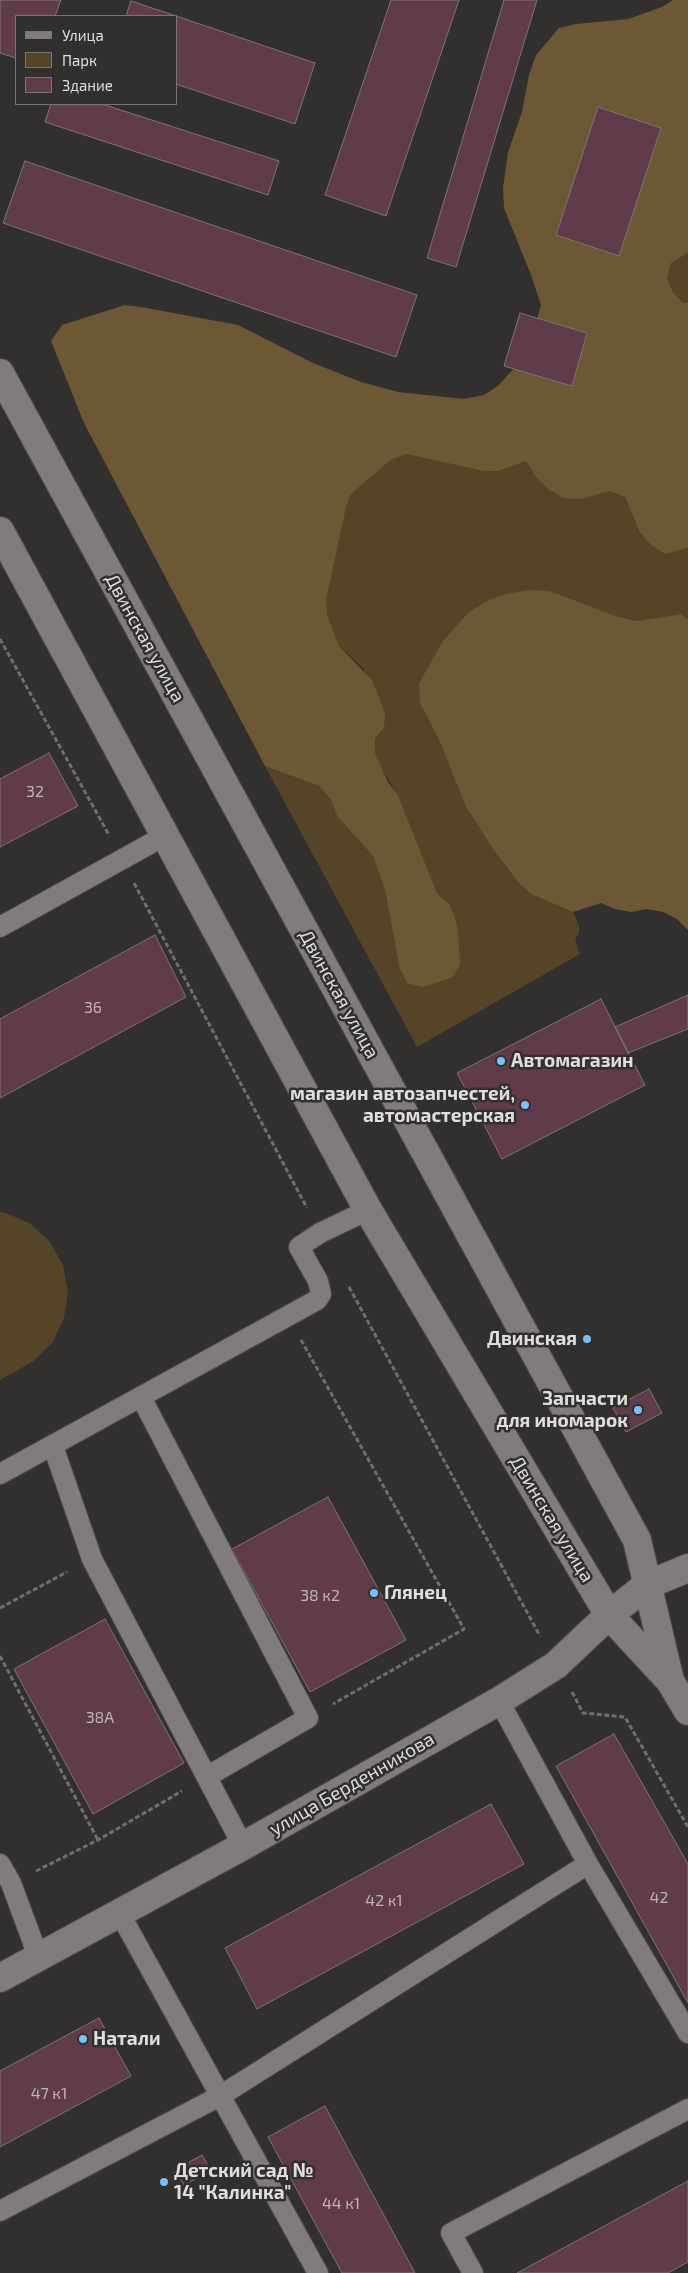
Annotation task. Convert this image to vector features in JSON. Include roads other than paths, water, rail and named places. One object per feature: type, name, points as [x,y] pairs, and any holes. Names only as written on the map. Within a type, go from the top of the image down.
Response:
[{"type":"street","name":"Двинская улица","points":[[0,373],[637,1540],[670,1681]]},
{"type":"street","name":"Двинская улица","points":[[0,531],[368,1210],[609,1616],[670,1681],[688,1711]]},
{"type":"street","name":"улица Берденникова","points":[[0,1978],[243,1846],[499,1701],[556,1664],[647,1584],[688,1568]]},
{"type":"lane","points":[[0,927],[166,835]]},
{"type":"lane","points":[[0,1474],[317,1300],[321,1294],[318,1281],[299,1246],[320,1233],[368,1210]]},
{"type":"lane","points":[[141,1397],[308,1718],[208,1776]]},
{"type":"lane","points":[[53,1446],[92,1559],[208,1776],[243,1846]]},
{"type":"lane","points":[[499,1701],[588,1864],[688,2034]]},
{"type":"lane","points":[[0,1864],[11,1883],[38,1956]]},
{"type":"lane","points":[[0,2211],[220,2096],[588,1864]]},
{"type":"lane","points":[[119,1912],[318,2273]]},
{"type":"lane","points":[[473,2273],[451,2233],[688,2109]]},
{"type":"place","name":"Автомагазин","points":[[501,1061]]},
{"type":"place","name":"магазин автозапчестей, автомастерская","points":[[525,1105]]},
{"type":"place","name":"Двинская","points":[[587,1339]]},
{"type":"place","name":"Запчасти для иномарок","points":[[638,1410]]},
{"type":"place","name":"Глянец","points":[[374,1593]]},
{"type":"place","name":"Натали","points":[[83,2039]]},
{"type":"place","name":"Детский сад № 14 \"Калинка\"","points":[[164,2182]]}]
